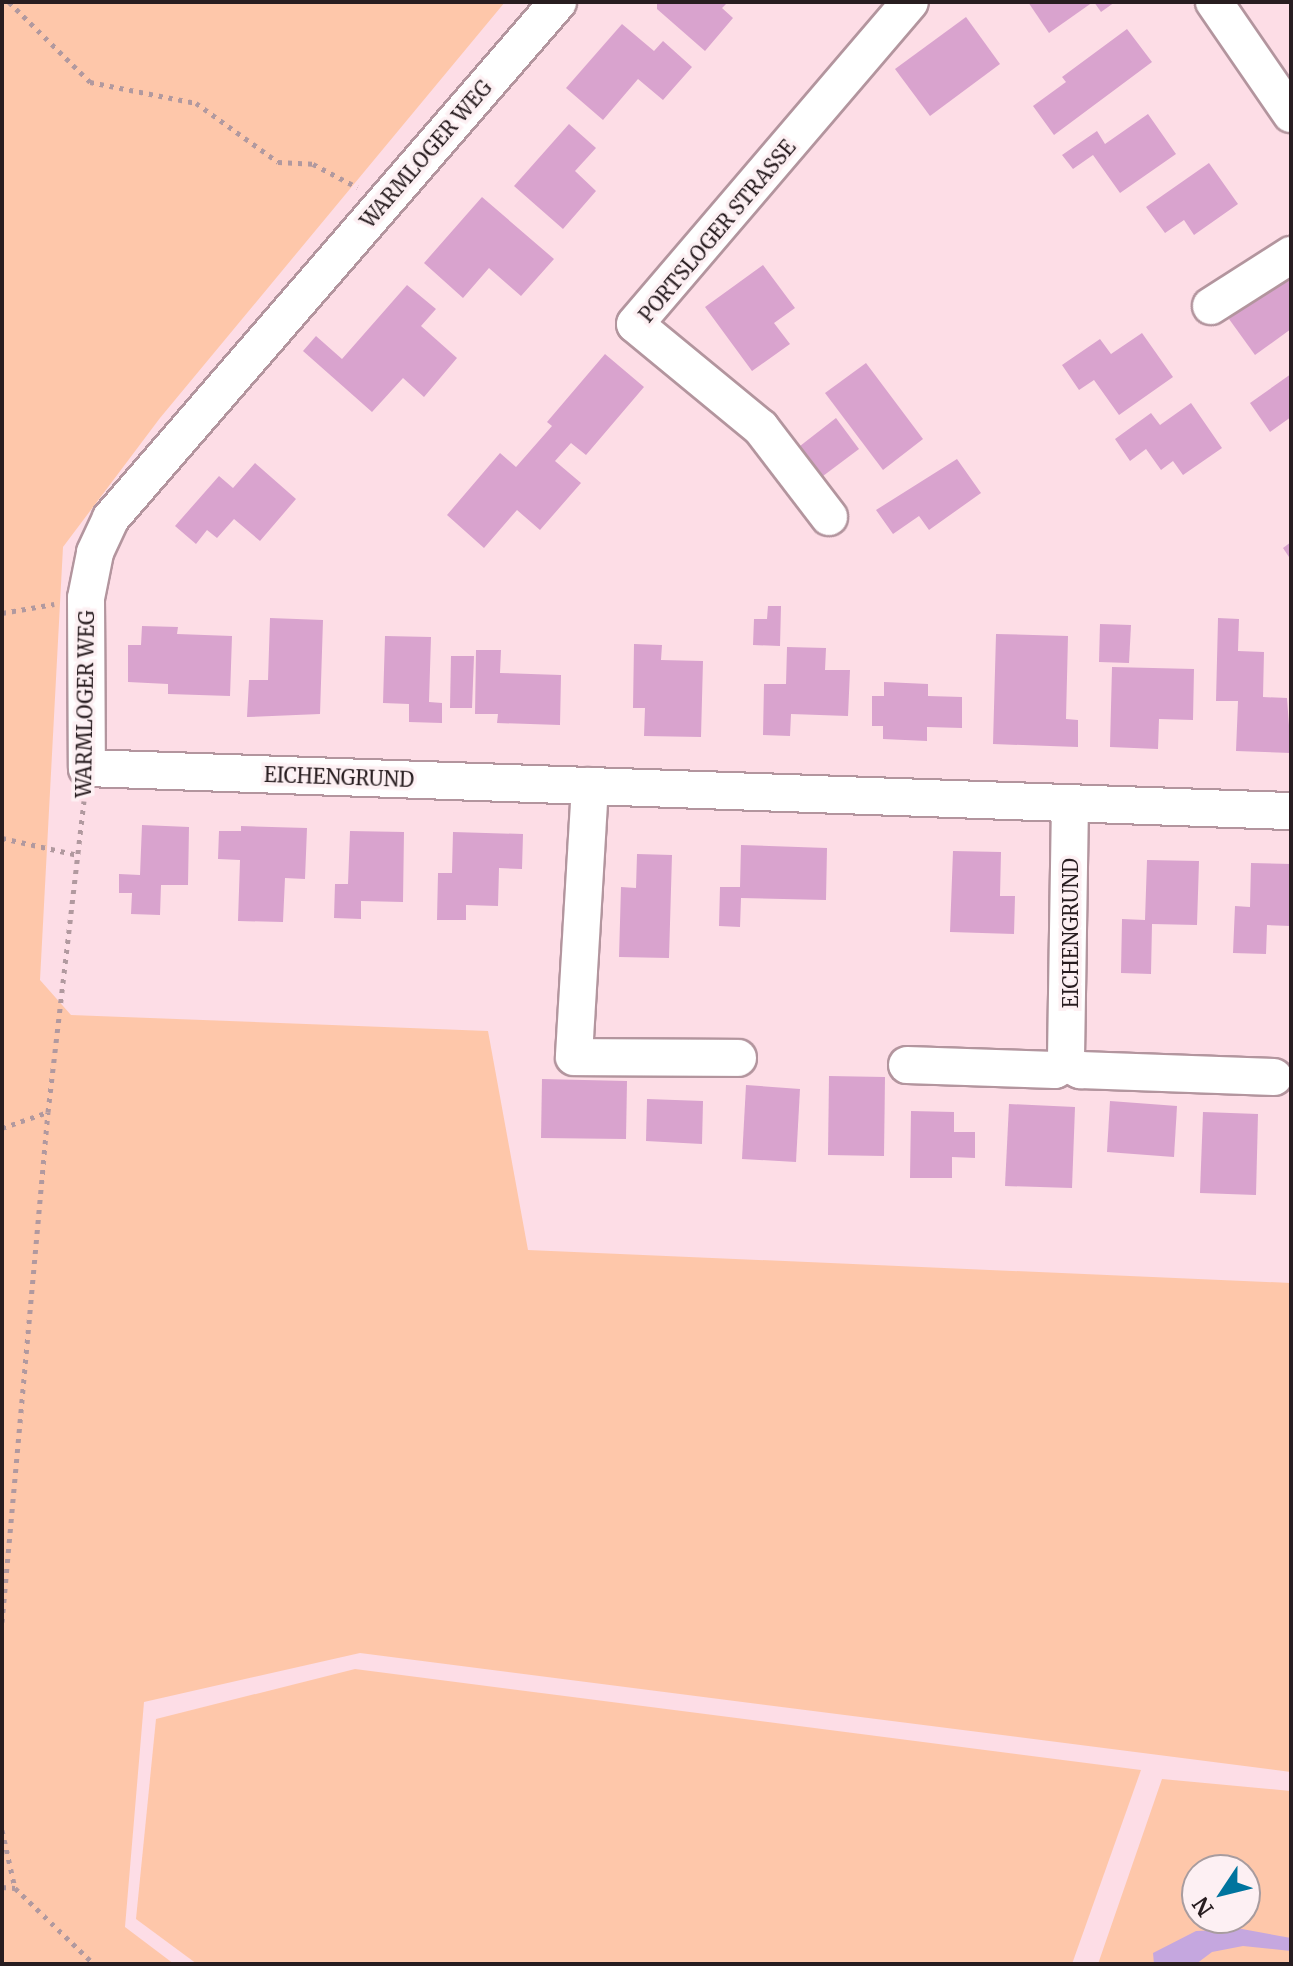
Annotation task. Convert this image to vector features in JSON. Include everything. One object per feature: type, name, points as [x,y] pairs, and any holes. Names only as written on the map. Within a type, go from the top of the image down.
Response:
[{"type":"street","name":"WARMLOGER WEG","points":[[87,768],[86,598],[95,553],[111,518],[558,2]]},
{"type":"street","name":"PORTSLOGER STRASSE","points":[[829,517],[761,428],[635,324],[910,2]]},
{"type":"street","points":[[1214,2],[1291,114]]},
{"type":"street","points":[[1211,306],[1291,255]]},
{"type":"street","name":"EICHENGRUND","points":[[87,768],[1291,811]]},
{"type":"street","points":[[590,786],[574,1057],[738,1058]]},
{"type":"street","name":"EICHENGRUND","points":[[1066,1063],[1070,803]]},
{"type":"street","points":[[907,1065],[1055,1070],[1066,1063],[1080,1070],[1274,1077]]},
{"type":"path","points":[[9,2],[90,82],[196,103],[278,162],[313,164],[385,202]]},
{"type":"path","points":[[2,613],[86,598]]},
{"type":"path","name":"WARMLOGER WEG","points":[[2,1622],[48,1112],[87,768]]},
{"type":"path","points":[[2,838],[78,855]]},
{"type":"path","points":[[2,1128],[48,1112]]},
{"type":"path","points":[[2,1830],[15,1888],[94,1964]]},
{"type":"path","points":[[2,1887],[15,1888]]},
{"type":"shaded area","points":[[2,2],[505,2],[160,418],[63,547],[40,980],[71,1015],[488,1031],[528,1250],[1291,1283],[1291,1772],[360,1653],[144,1702],[125,1927],[174,1964],[2,1964]]},
{"type":"shaded area","points":[[355,1669],[1141,1770],[1072,1964],[197,1964],[136,1919],[156,1719]]},
{"type":"shaded area","points":[[1162,1779],[1291,1791],[1291,1964],[1098,1964]]},
{"type":"shaded area","points":[[1261,1932],[1291,1938],[1291,1951],[1243,1946],[1212,1952],[1196,1964],[1154,1964],[1153,1953],[1190,1934]]},
{"type":"building","points":[[657,2],[728,2],[722,8],[733,18],[705,51],[657,9]]},
{"type":"building","points":[[1028,2],[1093,2],[1049,33]]},
{"type":"building","points":[[1094,2],[1115,2],[1101,12]]},
{"type":"building","points":[[966,17],[1000,64],[930,116],[895,69]]},
{"type":"building","points":[[622,24],[654,51],[663,41],[692,67],[663,100],[638,79],[603,120],[566,88]]},
{"type":"building","points":[[1127,29],[1152,62],[1054,135],[1033,106],[1066,82],[1062,77]]},
{"type":"building","points":[[1148,114],[1176,154],[1120,193],[1093,155],[1073,169],[1062,155],[1097,131],[1105,144]]},
{"type":"building","points":[[569,124],[596,148],[575,171],[596,191],[563,229],[514,186]]},
{"type":"building","points":[[1209,163],[1238,204],[1194,235],[1184,220],[1165,233],[1146,207]]},
{"type":"building","points":[[482,197],[554,259],[521,296],[489,268],[463,298],[424,263]]},
{"type":"building","points":[[763,265],[795,308],[774,323],[790,344],[752,371],[705,307]]},
{"type":"building","points":[[1291,268],[1291,329],[1255,355],[1229,319]]},
{"type":"building","points":[[407,285],[436,309],[421,326],[457,358],[424,397],[403,378],[372,412],[303,351],[316,336],[342,359]]},
{"type":"building","points":[[1142,333],[1173,377],[1119,415],[1094,380],[1079,390],[1062,365],[1100,339],[1111,354]]},
{"type":"building","points":[[605,354],[644,387],[586,455],[571,443],[555,461],[581,483],[540,530],[517,510],[484,548],[447,515],[500,453],[516,467],[552,426],[547,422]]},
{"type":"building","points":[[866,363],[923,439],[883,470],[825,393]]},
{"type":"building","points":[[1291,374],[1291,417],[1270,432],[1250,403]]},
{"type":"building","points":[[1191,403],[1222,448],[1183,475],[1173,461],[1161,470],[1146,449],[1130,461],[1115,439],[1151,413],[1160,425]]},
{"type":"building","points":[[836,418],[859,449],[823,476],[800,446]]},
{"type":"building","points":[[957,459],[981,493],[929,530],[919,516],[893,534],[876,510]]},
{"type":"building","points":[[255,463],[296,499],[260,541],[234,519],[217,538],[207,530],[196,544],[175,526],[219,476],[233,488]]},
{"type":"building","points":[[1291,542],[1291,560],[1283,548]]},
{"type":"building","points":[[768,606],[781,606],[780,646],[753,645],[754,619],[767,619]]},
{"type":"building","points":[[270,618],[323,620],[320,714],[247,717],[249,680],[268,680]]},
{"type":"building","points":[[1218,618],[1239,619],[1238,651],[1264,652],[1263,697],[1287,698],[1291,753],[1236,751],[1238,701],[1216,701]]},
{"type":"building","points":[[1100,624],[1131,625],[1129,663],[1099,662]]},
{"type":"building","points":[[142,626],[178,627],[177,634],[232,636],[230,696],[168,694],[168,684],[128,682],[128,645],[141,645]]},
{"type":"building","points":[[996,634],[1068,636],[1066,719],[1078,720],[1078,747],[993,744]]},
{"type":"building","points":[[385,636],[431,637],[429,702],[442,703],[442,723],[409,722],[409,704],[383,703]]},
{"type":"building","points":[[634,644],[662,645],[661,660],[703,661],[701,737],[644,736],[645,708],[633,708]]},
{"type":"building","points":[[787,647],[826,648],[825,670],[850,670],[848,716],[791,714],[790,736],[763,735],[764,684],[786,684]]},
{"type":"building","points":[[476,650],[501,650],[500,673],[561,675],[560,725],[497,723],[498,714],[475,714]]},
{"type":"building","points":[[451,656],[474,656],[472,708],[450,708]]},
{"type":"building","points":[[1112,667],[1194,669],[1193,720],[1159,719],[1158,749],[1110,747]]},
{"type":"building","points":[[884,682],[928,684],[928,696],[962,697],[962,728],[927,727],[927,741],[883,739],[883,726],[872,726],[872,696],[884,696]]},
{"type":"building","points":[[142,825],[189,827],[188,885],[161,885],[160,915],[131,914],[132,893],[119,893],[119,874],[140,875]]},
{"type":"building","points":[[241,826],[307,828],[305,879],[285,878],[283,922],[238,921],[240,860],[218,859],[219,831],[241,831]]},
{"type":"building","points":[[350,831],[404,832],[403,902],[361,901],[361,919],[334,918],[335,884],[348,884]]},
{"type":"building","points":[[453,832],[523,834],[522,869],[499,868],[498,906],[466,905],[466,920],[437,920],[438,873],[452,873]]},
{"type":"building","points":[[741,845],[827,848],[826,900],[741,898],[740,927],[719,926],[720,887],[740,887]]},
{"type":"building","points":[[953,851],[1001,852],[1000,896],[1015,896],[1014,934],[950,932]]},
{"type":"building","points":[[637,854],[672,855],[669,958],[619,957],[621,887],[636,888]]},
{"type":"building","points":[[1147,860],[1199,861],[1197,925],[1152,924],[1151,974],[1121,973],[1122,919],[1145,920]]},
{"type":"building","points":[[1251,863],[1291,864],[1291,926],[1267,925],[1266,954],[1233,953],[1235,906],[1250,907]]},
{"type":"building","points":[[829,1076],[885,1077],[884,1156],[828,1155]]},
{"type":"building","points":[[542,1079],[627,1081],[626,1139],[541,1138]]},
{"type":"building","points":[[746,1085],[800,1089],[796,1162],[742,1159]]},
{"type":"building","points":[[647,1099],[703,1101],[702,1144],[646,1141]]},
{"type":"building","points":[[1110,1101],[1177,1106],[1174,1157],[1107,1152]]},
{"type":"building","points":[[1009,1104],[1075,1107],[1072,1188],[1005,1186]]},
{"type":"building","points":[[911,1111],[954,1112],[954,1132],[975,1132],[975,1158],[952,1157],[952,1178],[910,1178]]},
{"type":"building","points":[[1203,1112],[1258,1114],[1256,1195],[1200,1193]]}]
